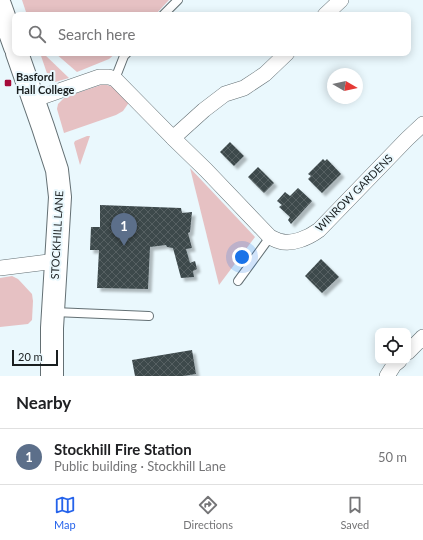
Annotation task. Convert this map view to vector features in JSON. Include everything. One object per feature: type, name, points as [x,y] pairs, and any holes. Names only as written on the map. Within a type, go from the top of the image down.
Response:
[{"type":"main road","points":[[0,5],[12,39]]},
{"type":"main road","name":"STOCKHILL LANE","points":[[18,56],[48,142],[59,180],[60,197],[53,312],[52,376]]},
{"type":"street","points":[[328,12],[341,0]]},
{"type":"street","points":[[173,138],[204,110],[225,94],[244,88],[265,74],[283,56]]},
{"type":"street","points":[[33,100],[99,77],[109,77],[115,79],[206,170],[270,237]]},
{"type":"street","name":"WINROW GARDENS","points":[[270,237],[279,241],[290,242],[314,234],[423,124]]},
{"type":"street","points":[[0,268],[56,261]]},
{"type":"street","points":[[411,349],[423,337]]},
{"type":"street","points":[[388,376],[395,364]]},
{"type":"lane","points":[[166,12],[178,0]]},
{"type":"lane","points":[[115,79],[124,56]]},
{"type":"lane","points":[[238,281],[270,237]]},
{"type":"lane","points":[[53,312],[149,316]]},
{"type":"shaded area","points":[[22,0],[169,0],[158,12],[26,12]]},
{"type":"shaded area","points":[[41,56],[46,56],[69,78],[50,82]]},
{"type":"shaded area","points":[[58,56],[112,56],[109,59],[77,72]]},
{"type":"shaded area","points":[[104,84],[119,89],[130,101],[123,111],[116,115],[64,133],[57,109],[58,104],[65,97]]},
{"type":"shaded area","points":[[90,136],[80,165],[74,143],[75,141]]},
{"type":"shaded area","points":[[190,168],[255,237],[219,285]]},
{"type":"shaded area","points":[[12,276],[18,279],[32,294],[32,320],[28,324],[0,327],[0,278]]},
{"type":"building","points":[[230,142],[244,156],[234,166],[220,152]]},
{"type":"building","points":[[323,159],[325,161],[327,159],[341,174],[322,193],[308,179],[311,176],[308,174]]},
{"type":"building","points":[[258,167],[274,183],[264,193],[248,177]]},
{"type":"building","points":[[298,188],[312,201],[291,224],[288,220],[290,217],[279,207],[282,205],[277,201],[285,192],[290,196]]},
{"type":"building","points":[[100,205],[181,208],[182,213],[192,212],[190,232],[188,233],[192,248],[186,249],[190,263],[195,261],[197,269],[193,271],[194,277],[181,278],[173,248],[167,247],[166,245],[150,247],[148,289],[97,288],[99,250],[90,250],[91,227],[100,227]]},
{"type":"building","points":[[321,259],[339,277],[322,293],[305,276]]},
{"type":"building","points":[[192,350],[196,374],[183,376],[135,376],[132,360]]},
{"type":"place","name":"Basford Hall College","points":[[8,83]]},
{"type":"place","name":"Stockhill Fire Station","points":[[124,246]]}]
